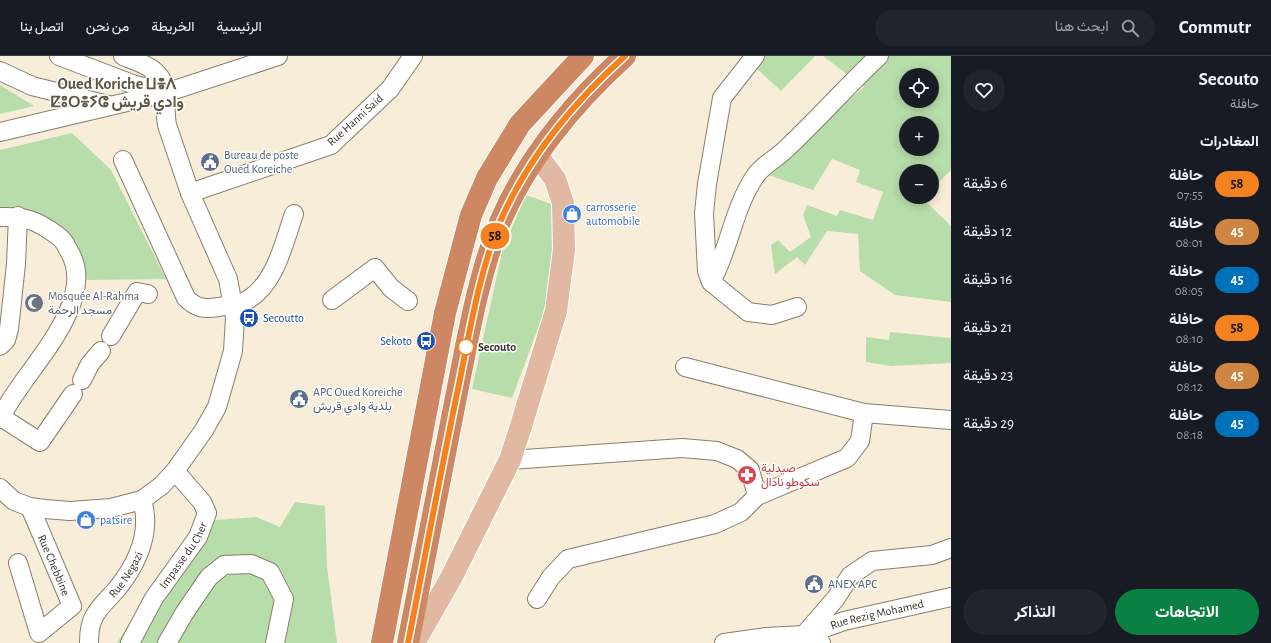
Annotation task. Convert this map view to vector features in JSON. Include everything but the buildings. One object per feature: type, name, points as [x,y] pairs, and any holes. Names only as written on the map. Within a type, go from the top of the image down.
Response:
[{"type":"highway","points":[[382,643],[445,313],[471,215],[487,178],[520,124],[583,56]]},
{"type":"highway","points":[[408,643],[480,283],[500,222],[537,155],[577,103],[625,56]]},
{"type":"main road","points":[[414,643],[451,578],[510,460],[522,426],[556,310],[564,250],[563,203],[555,179],[537,155]]},
{"type":"street","points":[[59,56],[135,85],[166,92]]},
{"type":"street","points":[[0,132],[166,92],[278,56]]},
{"type":"street","name":"Rue Hanni Said","points":[[190,193],[331,145],[390,89],[413,56]]},
{"type":"street","points":[[755,56],[722,98],[707,184],[704,213],[707,271],[712,282],[748,312],[772,315],[797,307]]},
{"type":"street","points":[[712,282],[718,271],[739,205],[757,174],[786,149],[846,86],[879,56]]},
{"type":"street","points":[[0,488],[14,501],[30,507],[70,511],[111,508],[142,500],[161,486],[175,471],[204,430],[217,407],[233,351],[236,317],[228,279],[190,193],[167,125],[165,113],[166,92],[158,75],[152,68],[128,58]]},
{"type":"street","points":[[0,71],[32,86],[112,106]]},
{"type":"street","points":[[123,160],[186,298],[193,305],[203,309],[233,305],[248,300],[265,283],[277,262],[294,214]]},
{"type":"street","points":[[0,346],[6,340],[9,329],[16,264],[18,216]]},
{"type":"street","points":[[0,217],[18,216],[42,224],[62,239],[76,262],[77,278],[70,310],[52,343],[1,418],[40,442],[78,387],[90,364],[101,351]]},
{"type":"street","points":[[332,300],[375,268],[391,288],[408,301]]},
{"type":"street","points":[[111,336],[137,292],[148,294]]},
{"type":"street","points":[[685,367],[864,413],[951,420]]},
{"type":"street","points":[[537,599],[551,577],[568,558],[715,524],[741,512],[757,496],[847,458],[860,441],[864,413]]},
{"type":"street","points":[[510,460],[682,448],[717,451],[736,459],[750,470],[757,496]]},
{"type":"street","name":"Impasse du Cher","points":[[130,643],[154,598],[198,537],[208,513],[202,502],[175,471]]},
{"type":"street","name":"Rue Negazi","points":[[89,642],[89,631],[95,614],[120,585],[137,559],[144,536],[146,514],[142,500]]},
{"type":"street","name":"Rue Chebbine","points":[[18,563],[39,632],[72,606],[30,507]]},
{"type":"street","points":[[804,635],[836,598],[850,576],[872,560],[932,555],[951,548]]},
{"type":"street","points":[[167,643],[185,612],[209,577],[224,565],[251,564],[270,572],[284,599],[275,643]]},
{"type":"street","name":"Rue Rezig Mohamed","points":[[804,635],[844,621],[951,597]]},
{"type":"street","points":[[724,643],[766,636],[804,635],[821,643]]},
{"type":"green space","points":[[763,56],[815,56],[781,91],[755,67]]},
{"type":"green space","points":[[823,56],[951,56],[951,170],[939,182],[939,164],[899,164],[899,204],[928,204],[951,226],[951,302],[895,295],[860,271],[858,234],[827,231],[805,265],[797,257],[775,274],[771,245],[778,240],[790,252],[811,237],[803,215],[807,205],[837,216],[840,210],[873,220],[883,192],[856,182],[860,170],[832,159],[813,190],[768,175],[791,149],[864,87]]},
{"type":"green space","points":[[0,85],[34,106],[0,114]]},
{"type":"green space","points":[[72,133],[111,170],[166,279],[87,280],[77,251],[71,241],[54,224],[23,209],[0,208],[0,150]]},
{"type":"green space","points":[[526,195],[557,206],[550,296],[512,398],[472,389],[503,248]]},
{"type":"green space","points":[[890,332],[951,338],[951,363],[891,366],[866,362],[866,337],[889,340]]},
{"type":"green space","points":[[295,502],[325,506],[327,567],[337,643],[117,643],[134,616],[205,521],[256,517],[280,527]]},
{"type":"bus line","name":"58","points":[[408,643],[448,436],[480,283],[500,222],[522,179],[565,116],[590,88],[625,56]]},
{"type":"place","name":"Bureau de poste Oued Koreiche","points":[[210,162]]},
{"type":"place","name":"carrosserie automobile","points":[[572,214]]},
{"type":"place","name":"Mosquée Al-Rahma مسجد الرحمة","points":[[34,303]]},
{"type":"place","name":"Secoutto","points":[[249,318]]},
{"type":"place","name":"Sekoto","points":[[426,341]]},
{"type":"place","name":"Secouto","points":[[466,347]]},
{"type":"place","name":"APC Oued Koreiche بلدية وادي قريش","points":[[299,399]]},
{"type":"place","name":"صيدلية سكوطو نادال","points":[[747,475]]},
{"type":"place","name":"patsire","points":[[86,520]]},
{"type":"place","name":"ANEX APC","points":[[814,584]]},
{"type":"district","name":"Oued Koriche ⵡⴻⴷ ⵇⵓⵔⴻⵢⵛ وادي قريش","points":[[117,92]]}]
